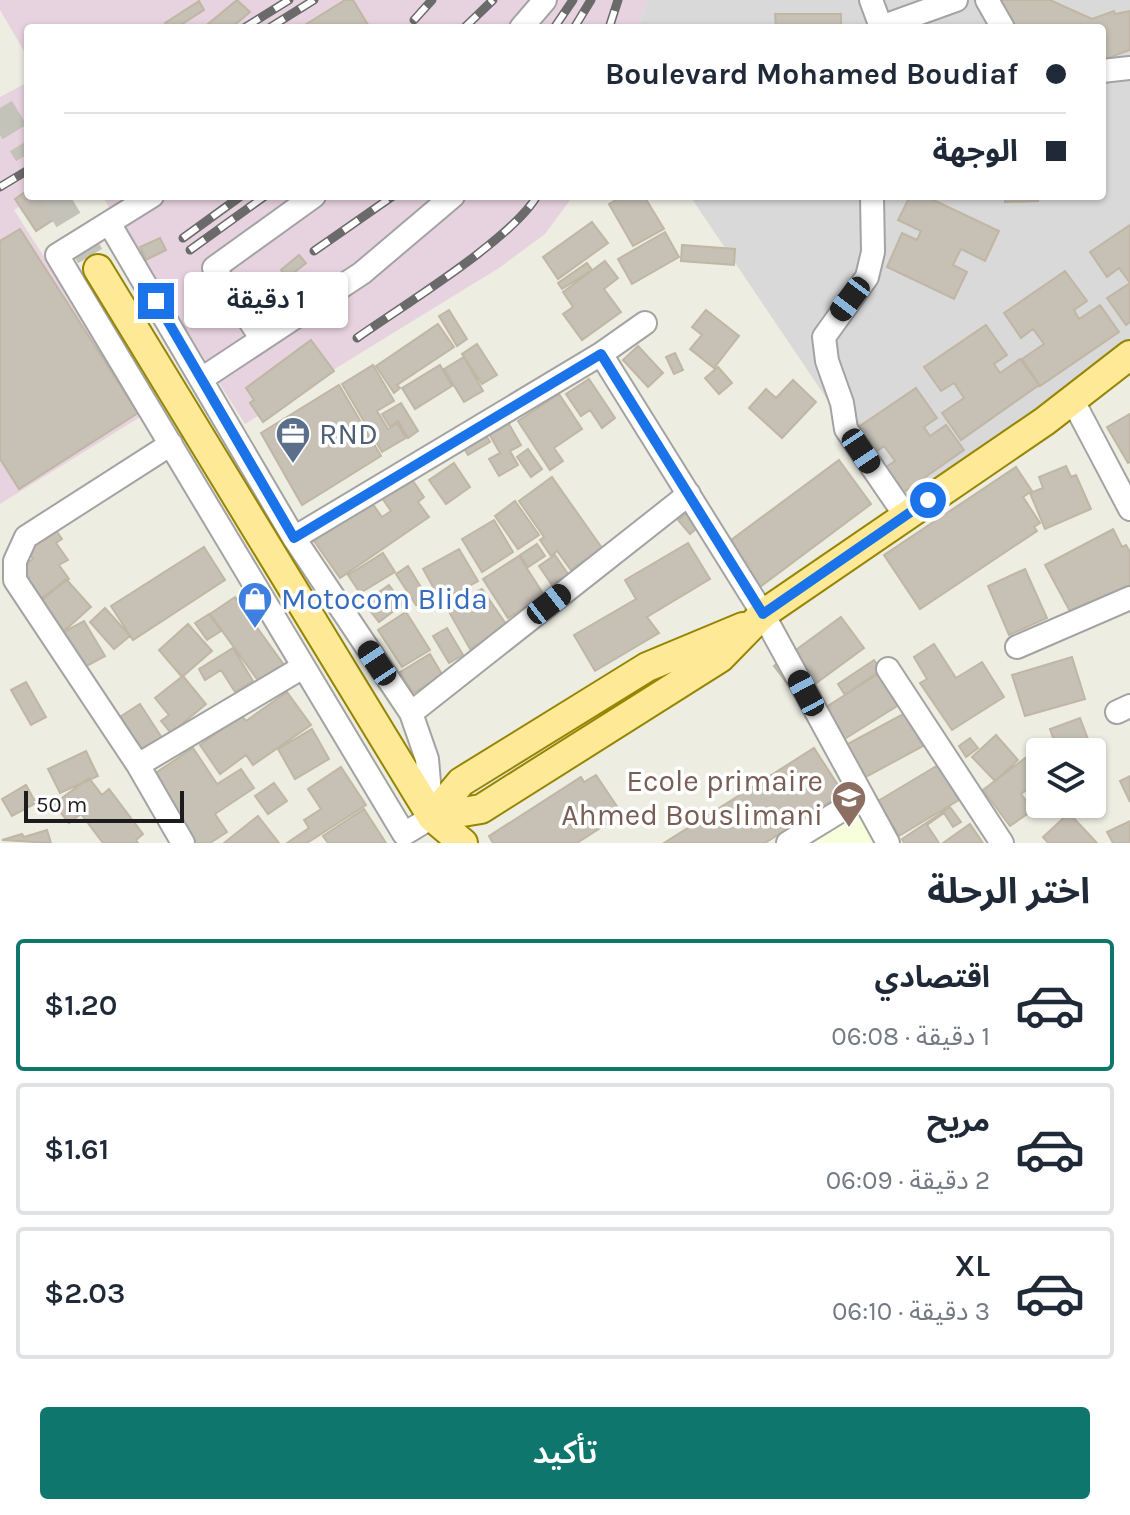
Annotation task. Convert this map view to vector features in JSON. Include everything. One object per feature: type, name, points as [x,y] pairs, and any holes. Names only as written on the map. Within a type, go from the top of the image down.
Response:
[{"type":"main road","points":[[98,269],[435,830],[463,843]]},
{"type":"main road","points":[[435,830],[481,809],[720,658],[758,619],[1073,401],[1130,355]]},
{"type":"street","points":[[524,24],[545,0]]},
{"type":"street","points":[[871,0],[880,24]]},
{"type":"street","points":[[889,24],[956,0]]},
{"type":"street","points":[[987,0],[1001,24]]},
{"type":"street","points":[[1106,71],[1130,68]]},
{"type":"street","points":[[109,223],[203,378],[294,538],[411,713],[427,759],[435,830],[404,834],[57,255],[146,200]]},
{"type":"street","points":[[262,339],[214,268],[308,200]]},
{"type":"street","points":[[203,378],[362,273],[448,200]]},
{"type":"street","points":[[872,200],[873,252],[867,277],[824,337],[827,361],[842,403],[846,429],[905,515]]},
{"type":"street","points":[[294,538],[601,354],[645,323]]},
{"type":"street","points":[[601,354],[689,494],[888,843]]},
{"type":"street","points":[[1073,401],[1130,509]]},
{"type":"street","points":[[171,444],[26,537],[15,561],[15,580],[138,765],[183,843]]},
{"type":"street","points":[[411,713],[689,494]]},
{"type":"street","points":[[1017,647],[1130,598]]},
{"type":"street","points":[[138,765],[303,667]]},
{"type":"street","points":[[888,669],[1002,843]]},
{"type":"street","points":[[788,843],[863,797]]},
{"type":"shaded area","points":[[0,0],[648,0],[639,24],[24,24],[24,51],[0,10]]},
{"type":"shaded area","points":[[648,0],[1130,0],[1130,355],[905,515],[693,200],[1106,200],[1106,24],[639,24]]},
{"type":"shaded area","points":[[24,84],[24,200],[30,200],[14,210],[145,414],[0,504],[0,97]]},
{"type":"shaded area","points":[[105,200],[570,200],[545,234],[499,268],[245,424]]},
{"type":"shaded area","name":"Ecole primaire Ahmed Bouslimani","points":[[857,814],[876,843],[807,843]]},
{"type":"building","points":[[237,0],[250,12],[236,24],[208,24]]},
{"type":"building","points":[[345,0],[353,0],[368,24],[306,24]]},
{"type":"building","points":[[1000,0],[1050,0],[1092,19],[1114,11],[1115,14],[1130,11],[1130,50],[1106,59],[1106,24],[1010,24]]},
{"type":"building","points":[[199,1],[204,10],[182,24],[165,23]]},
{"type":"building","points":[[775,14],[841,14],[841,24],[776,24]]},
{"type":"building","points":[[24,193],[24,200],[60,200],[67,211],[36,231],[15,199]]},
{"type":"building","points":[[616,200],[646,200],[664,229],[633,246],[609,204]]},
{"type":"building","points":[[908,200],[933,200],[999,231],[985,261],[961,249],[953,265],[967,272],[954,299],[887,267],[902,233],[917,240],[921,231],[898,220]]},
{"type":"building","points":[[1005,200],[1038,201],[1005,202]]},
{"type":"building","points":[[592,222],[608,243],[558,279],[543,257]]},
{"type":"building","points":[[1130,225],[1130,283],[1119,268],[1107,277],[1090,252]]},
{"type":"building","points":[[20,229],[138,413],[19,489],[0,459],[0,241]]},
{"type":"building","points":[[665,232],[679,257],[632,284],[618,259]]},
{"type":"building","points":[[160,238],[166,250],[146,260],[140,247]]},
{"type":"building","points":[[682,245],[735,249],[734,265],[681,261]]},
{"type":"building","points":[[299,255],[306,263],[287,278],[281,270]]},
{"type":"building","points":[[605,261],[618,278],[604,289],[621,312],[582,340],[563,314],[573,307],[563,292]]},
{"type":"building","points":[[587,263],[592,270],[562,289],[558,283]]},
{"type":"building","points":[[1065,271],[1087,301],[1074,310],[1079,319],[1100,305],[1119,332],[1040,386],[1022,359],[1044,344],[1033,329],[1021,338],[1004,313]]},
{"type":"building","points":[[1130,283],[1130,322],[1126,325],[1107,298]]},
{"type":"building","points":[[449,310],[467,339],[457,346],[439,316]]},
{"type":"building","points":[[706,310],[739,336],[714,368],[690,349],[702,335],[692,327]]},
{"type":"building","points":[[438,324],[454,347],[397,385],[400,388],[394,393],[376,366]]},
{"type":"building","points":[[986,325],[1007,355],[994,364],[1000,373],[1020,359],[1039,385],[961,440],[942,413],[964,398],[954,383],[941,391],[924,367]]},
{"type":"building","points":[[311,340],[334,371],[263,422],[250,403],[254,400],[246,388]]},
{"type":"building","points":[[477,344],[497,375],[482,384],[462,354]]},
{"type":"building","points":[[638,346],[663,373],[648,387],[623,360]]},
{"type":"building","points":[[675,353],[683,370],[674,374],[666,357]]},
{"type":"building","points":[[464,357],[483,391],[464,402],[444,369]]},
{"type":"building","points":[[373,365],[394,401],[377,411],[388,429],[397,423],[406,438],[382,452],[342,384]]},
{"type":"building","points":[[440,365],[452,386],[415,409],[402,388]]},
{"type":"building","points":[[718,367],[732,383],[719,394],[705,378]]},
{"type":"building","points":[[589,379],[615,418],[602,428],[590,410],[581,416],[566,394]]},
{"type":"building","points":[[793,380],[816,402],[782,438],[749,408],[766,389],[776,398]]},
{"type":"building","points":[[339,385],[381,456],[302,505],[261,433]]},
{"type":"building","points":[[916,388],[937,418],[924,427],[930,436],[946,425],[964,450],[898,496],[881,470],[895,461],[884,446],[872,455],[854,430]]},
{"type":"building","points":[[559,394],[582,429],[554,448],[563,461],[550,470],[518,421]]},
{"type":"building","points":[[401,403],[418,431],[408,438],[398,421],[390,427],[382,414]]},
{"type":"building","points":[[1130,414],[1130,462],[1128,463],[1107,427]]},
{"type":"building","points":[[506,419],[521,445],[510,451],[518,465],[499,476],[489,459],[500,453],[487,430]]},
{"type":"building","points":[[484,432],[490,442],[468,455],[462,445]]},
{"type":"building","points":[[528,449],[542,469],[531,477],[517,457]]},
{"type":"building","points":[[839,460],[871,504],[760,587],[727,543]]},
{"type":"building","points":[[454,463],[470,487],[446,504],[429,480]]},
{"type":"building","points":[[1066,466],[1071,477],[1076,475],[1091,509],[1045,529],[1030,493],[1043,488],[1039,477]]},
{"type":"building","points":[[1016,467],[1032,491],[1023,497],[1040,523],[1034,527],[1037,531],[920,609],[884,555]]},
{"type":"building","points":[[409,475],[424,497],[418,502],[429,517],[340,578],[312,538],[369,499],[382,517],[391,511],[380,495]]},
{"type":"building","points":[[552,477],[602,548],[571,570],[557,551],[551,556],[540,540],[544,537],[519,501]]},
{"type":"building","points":[[515,501],[539,535],[518,549],[495,516]]},
{"type":"building","points":[[690,511],[702,524],[690,534],[678,520]]},
{"type":"building","points":[[43,512],[62,539],[56,543],[68,560],[59,565],[69,579],[37,601],[16,570],[33,559],[15,532]]},
{"type":"building","points":[[494,520],[513,552],[482,572],[462,539]]},
{"type":"building","points":[[1113,529],[1122,547],[1126,545],[1130,552],[1130,587],[1073,617],[1045,565]]},
{"type":"building","points":[[688,543],[710,579],[647,617],[659,633],[595,671],[574,635],[636,599],[625,580]]},
{"type":"building","points":[[537,544],[545,556],[528,567],[520,555]]},
{"type":"building","points":[[204,547],[225,580],[133,640],[111,606]]},
{"type":"building","points":[[459,549],[478,581],[441,601],[423,569]]},
{"type":"building","points":[[383,553],[395,572],[360,593],[348,575]]},
{"type":"building","points":[[555,555],[568,574],[552,585],[539,566]]},
{"type":"building","points":[[519,556],[544,595],[508,618],[483,579]]},
{"type":"building","points":[[408,566],[427,597],[416,605],[396,574]]},
{"type":"building","points":[[1025,569],[1047,618],[1009,635],[988,586]]},
{"type":"building","points":[[66,579],[91,607],[64,631],[39,603]]},
{"type":"building","points":[[389,585],[403,604],[379,622],[364,603]]},
{"type":"building","points":[[482,589],[508,627],[470,649],[448,610],[469,601],[467,597]]},
{"type":"building","points":[[235,597],[284,665],[259,682],[210,614]]},
{"type":"building","points":[[105,608],[130,636],[114,649],[90,622]]},
{"type":"building","points":[[406,612],[430,650],[402,667],[378,630]]},
{"type":"building","points":[[209,614],[221,631],[207,640],[195,623]]},
{"type":"building","points":[[841,617],[864,648],[804,692],[796,681],[789,686],[774,666]]},
{"type":"building","points":[[84,621],[105,656],[83,668],[62,633]]},
{"type":"building","points":[[188,624],[212,651],[182,677],[159,650]]},
{"type":"building","points":[[447,628],[463,655],[449,663],[433,636]]},
{"type":"building","points":[[934,644],[956,678],[982,662],[1004,697],[952,730],[920,683],[927,679],[914,657]]},
{"type":"building","points":[[233,648],[253,681],[235,692],[221,670],[205,680],[199,669]]},
{"type":"building","points":[[430,654],[443,676],[413,693],[400,672]]},
{"type":"building","points":[[1072,657],[1085,699],[1025,716],[1012,675]]},
{"type":"building","points":[[874,660],[881,670],[845,695],[838,684]]},
{"type":"building","points":[[881,672],[902,703],[843,740],[823,709]]},
{"type":"building","points":[[183,676],[206,704],[171,733],[161,721],[169,715],[155,698]]},
{"type":"building","points":[[26,682],[46,717],[31,725],[11,690]]},
{"type":"building","points":[[287,692],[311,725],[253,765],[246,755],[220,774],[200,745],[241,715],[246,721]]},
{"type":"building","points":[[140,704],[162,738],[127,760],[106,726]]},
{"type":"building","points":[[905,713],[923,746],[864,778],[846,745]]},
{"type":"building","points":[[1080,718],[1088,738],[1053,738],[1050,729]]},
{"type":"building","points":[[312,729],[329,759],[295,779],[278,749]]},
{"type":"building","points":[[996,735],[1018,760],[995,781],[972,757]]},
{"type":"building","points":[[970,738],[978,748],[966,757],[959,746]]},
{"type":"building","points":[[193,748],[217,784],[241,769],[254,788],[215,814],[227,832],[210,843],[194,843],[148,778]]},
{"type":"building","points":[[814,748],[843,793],[765,843],[664,843]]},
{"type":"building","points":[[86,751],[98,776],[60,793],[48,769]]},
{"type":"building","points":[[1026,758],[1026,790],[1021,794],[1026,801],[1026,815],[1010,826],[983,790]]},
{"type":"building","points":[[938,765],[959,800],[899,836],[878,801]]},
{"type":"building","points":[[341,767],[366,805],[307,843],[287,843],[309,828],[304,820],[321,809],[308,789]]},
{"type":"building","points":[[596,775],[622,814],[577,843],[493,843],[489,836],[581,777],[584,782]]},
{"type":"building","points":[[1130,776],[1130,802],[1120,781]]},
{"type":"building","points":[[89,778],[102,795],[109,789],[143,834],[136,840],[138,843],[103,843],[81,814],[69,823],[54,804]]},
{"type":"building","points":[[274,783],[287,801],[268,814],[255,796]]},
{"type":"building","points":[[26,785],[36,803],[12,816],[2,799]]},
{"type":"building","points":[[950,807],[961,822],[953,827],[944,813],[927,825],[939,843],[904,843],[902,839]]},
{"type":"building","points":[[364,809],[386,843],[328,843],[323,836]]},
{"type":"building","points":[[258,816],[279,843],[224,843]]},
{"type":"building","points":[[1064,818],[1074,818],[1097,843],[1048,843],[1043,837]]},
{"type":"building","points":[[1130,821],[1130,843],[1113,843],[1107,832]]},
{"type":"building","points":[[970,824],[983,843],[943,843]]},
{"type":"building","points":[[47,830],[51,843],[2,840],[22,834],[24,837]]},
{"type":"tunnel","points":[[0,108],[24,147]]},
{"type":"tunnel","points":[[56,200],[98,269]]},
{"type":"railway","points":[[250,24],[289,0]]},
{"type":"railway","points":[[275,24],[314,0]]},
{"type":"railway","points":[[414,20],[432,0]]},
{"type":"railway","points":[[468,24],[493,0]]},
{"type":"railway","points":[[557,24],[573,0]]},
{"type":"railway","points":[[576,24],[591,0]]},
{"type":"railway","points":[[610,24],[618,0]]},
{"type":"railway","points":[[0,187],[24,172]]},
{"type":"railway","points":[[183,238],[235,200]]},
{"type":"railway","points":[[190,250],[259,200]]},
{"type":"railway","points":[[314,251],[387,200]]},
{"type":"railway","points":[[357,338],[480,252],[524,213],[534,200]]},
{"type":"place","name":"RND","points":[[293,465]]},
{"type":"place","name":"Motocom Blida","points":[[255,630]]},
{"type":"place","name":"Ecole primaire Ahmed Bouslimani","points":[[849,829]]},
{"type":"route","points":[[156,301],[294,538],[601,354],[763,614],[928,500]]}]
